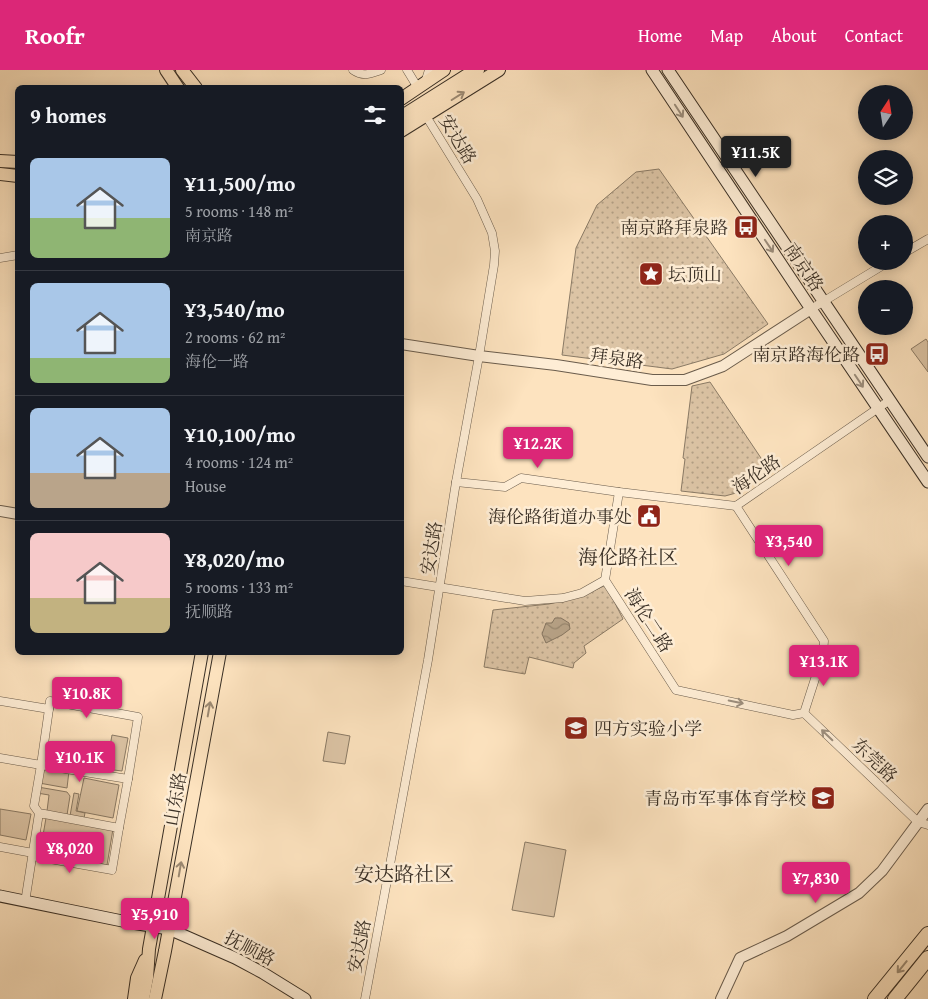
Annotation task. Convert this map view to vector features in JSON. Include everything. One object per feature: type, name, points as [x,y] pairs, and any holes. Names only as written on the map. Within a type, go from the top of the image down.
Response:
[{"type":"highway","points":[[404,105],[460,70]]},
{"type":"highway","points":[[404,116],[477,70]]},
{"type":"highway","points":[[875,999],[928,934]]},
{"type":"highway","points":[[895,999],[928,958]]},
{"type":"main road","points":[[166,70],[176,85]]},
{"type":"main road","points":[[182,70],[194,85]]},
{"type":"main road","points":[[404,97],[444,70]]},
{"type":"main road","points":[[404,129],[499,70]]},
{"type":"main road","name":"南京路","points":[[652,70],[928,482]]},
{"type":"main road","name":"南京路","points":[[668,70],[928,457]]},
{"type":"main road","points":[[0,161],[15,162]]},
{"type":"main road","points":[[0,174],[15,176]]},
{"type":"main road","name":"山东路","points":[[143,999],[149,949],[201,655]]},
{"type":"main road","name":"山东路","points":[[155,999],[219,655]]},
{"type":"main road","name":"抚顺路","points":[[0,896],[26,898],[132,923],[169,929],[242,962],[305,999]]},
{"type":"main road","name":"山东路","points":[[134,999],[137,978],[149,949]]},
{"type":"main road","name":"山东路","points":[[163,999],[166,982],[165,951]]},
{"type":"street","points":[[352,70],[363,75],[370,75],[381,70]]},
{"type":"street","points":[[407,70],[421,86],[429,70]]},
{"type":"street","name":"安达路","points":[[365,999],[440,588],[456,482],[494,265],[495,250],[492,233],[477,198],[426,116]]},
{"type":"street","points":[[913,248],[928,239]]},
{"type":"street","points":[[0,258],[15,256]]},
{"type":"street","points":[[811,309],[875,270]]},
{"type":"street","name":"拜泉路","points":[[404,344],[652,380],[686,380],[723,366],[811,309]]},
{"type":"street","name":"海伦路","points":[[456,482],[505,487],[521,478],[736,506],[890,400]]},
{"type":"street","name":"海伦二路","points":[[619,492],[605,580],[676,690],[793,714],[804,713]]},
{"type":"street","points":[[736,506],[824,641],[823,654],[804,713]]},
{"type":"street","points":[[0,511],[15,514]]},
{"type":"street","points":[[404,582],[520,600],[538,600],[572,596],[582,593],[605,580]]},
{"type":"street","points":[[0,701],[49,709]]},
{"type":"street","points":[[0,847],[33,854],[112,870],[138,716],[50,701],[34,806],[39,814],[33,854],[26,898]]},
{"type":"street","name":"东莞路","points":[[804,713],[923,824]]},
{"type":"street","points":[[0,758],[128,779]]},
{"type":"street","points":[[721,999],[740,958],[787,936],[859,893],[882,871],[923,824],[928,809]]},
{"type":"street","points":[[39,814],[119,828]]},
{"type":"shaded area","points":[[659,169],[768,324],[724,354],[672,369],[562,355],[576,248],[597,205],[636,172]]},
{"type":"shaded area","points":[[926,339],[928,342],[928,372],[911,349]]},
{"type":"shaded area","points":[[710,382],[769,470],[736,493],[725,496],[681,491],[692,386]]},
{"type":"shaded area","points":[[606,585],[623,619],[584,646],[586,653],[574,663],[573,668],[529,657],[525,674],[484,667],[493,610],[549,604],[582,596]]},
{"type":"shaded area","points":[[328,732],[350,736],[345,764],[323,761]]},
{"type":"shaded area","points":[[112,735],[128,738],[122,771],[106,769]]},
{"type":"shaded area","points":[[41,767],[69,771],[67,788],[39,783]]},
{"type":"shaded area","points":[[84,778],[119,785],[113,818],[77,811]]},
{"type":"shaded area","points":[[38,787],[67,792],[70,796],[67,815],[47,811],[49,795],[37,793]]},
{"type":"shaded area","points":[[74,793],[79,794],[76,811],[85,813],[84,818],[70,816]]},
{"type":"shaded area","points":[[0,809],[31,814],[26,840],[0,835]]},
{"type":"shaded area","points":[[46,818],[113,829],[107,865],[40,853]]},
{"type":"shaded area","points":[[525,842],[566,850],[554,917],[512,910]]},
{"type":"water","points":[[555,618],[561,618],[569,623],[570,629],[546,643],[542,634],[546,623],[552,623]]},
{"type":"place","name":"南京路拜泉路","points":[[746,227]]},
{"type":"place","name":"坛顶山","points":[[651,274]]},
{"type":"place","name":"南京路海伦路","points":[[877,354]]},
{"type":"place","name":"海伦路街道办事处","points":[[649,516]]},
{"type":"place","name":"四方实验小学","points":[[576,728]]},
{"type":"place","name":"青岛市军事体育学校","points":[[823,798]]},
{"type":"district","name":"海伦路社区","points":[[628,556]]},
{"type":"district","name":"安达路社区","points":[[404,873]]}]
